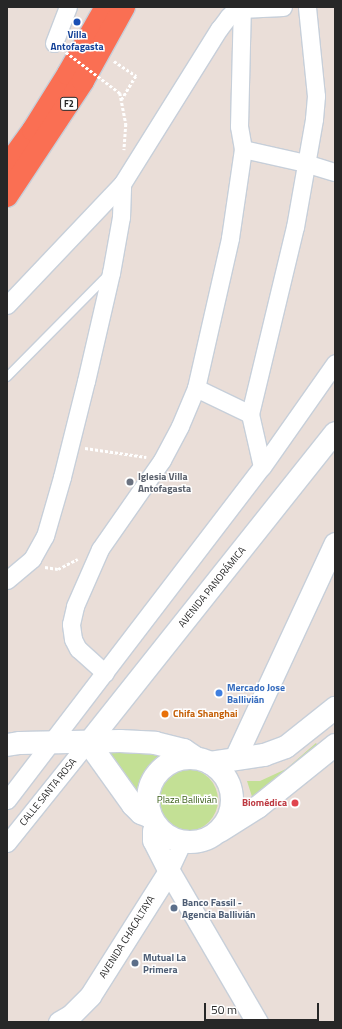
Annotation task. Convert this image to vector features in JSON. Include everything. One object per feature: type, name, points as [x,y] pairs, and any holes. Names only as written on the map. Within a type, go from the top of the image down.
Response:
[{"type":"highway","name":"F2","points":[[7,166],[33,130],[68,74],[106,7]]},
{"type":"highway","name":"F2","points":[[7,196],[71,101],[124,7]]},
{"type":"main road","points":[[153,821],[147,801],[149,789],[154,777],[165,765],[180,758],[203,761],[264,755],[286,746],[332,716]]},
{"type":"main road","points":[[7,745],[51,742],[120,741],[156,743],[184,750],[219,770],[226,779],[231,794],[231,809],[225,823],[214,834]]},
{"type":"main road","points":[[88,742],[133,805],[141,813],[153,821],[167,836],[183,841],[199,841],[214,834],[258,807],[335,745]]},
{"type":"street","points":[[56,45],[68,7]]},
{"type":"street","points":[[7,305],[122,184],[219,28],[232,13],[241,8],[283,7]]},
{"type":"street","points":[[262,467],[250,414],[295,227],[305,163],[314,119],[316,96],[307,7]]},
{"type":"street","points":[[105,673],[78,649],[73,638],[71,624],[78,600],[100,548],[162,460],[180,426],[196,388],[230,238],[243,149],[239,126],[241,8]]},
{"type":"street","points":[[243,149],[305,163],[335,172]]},
{"type":"street","points":[[7,580],[32,559],[45,536],[70,445],[111,273],[121,217],[122,184]]},
{"type":"street","points":[[7,800],[262,467],[335,363]]},
{"type":"street","points":[[196,388],[250,414]]},
{"type":"street","name":"AVENIDA PANORÁMICA","points":[[88,742],[335,432]]},
{"type":"street","points":[[235,758],[335,543]]},
{"type":"street","name":"CALLE SANTA ROSA","points":[[7,843],[88,742]]},
{"type":"street","points":[[153,821],[153,840],[169,871],[257,1022]]},
{"type":"street","name":"AVENIDA CHACALTAYA","points":[[69,1020],[90,996],[169,871],[183,841]]},
{"type":"lane","points":[[7,377],[111,273]]},
{"type":"path","points":[[56,45],[120,93],[126,124],[124,154]]},
{"type":"path","points":[[100,51],[136,76],[122,99]]},
{"type":"path","points":[[70,445],[162,460]]},
{"type":"path","points":[[25,565],[58,569],[100,548]]},
{"type":"green space","points":[[316,743],[318,746],[254,803],[247,781],[260,781],[286,769]]},
{"type":"green space","points":[[108,747],[174,749],[161,759],[151,771],[146,783],[141,808],[106,755]]},
{"type":"green space","name":"Plaza Ballivián","points":[[187,769],[204,774],[209,778],[213,783],[218,800],[213,817],[209,822],[204,826],[187,831],[170,826],[165,822],[161,817],[156,800],[161,783],[165,778],[170,774]]},
{"type":"place","name":"Villa Antofagasta","points":[[77,22]]},
{"type":"place","name":"Iglesia Villa Antofagasta","points":[[130,482]]},
{"type":"place","name":"Mercado Jose Ballivián","points":[[219,693]]},
{"type":"place","name":"Chifa Shanghai","points":[[165,714]]},
{"type":"place","name":"Biomédica","points":[[295,803]]},
{"type":"place","name":"Banco Fassil - Agencia Ballivián","points":[[174,908]]},
{"type":"place","name":"Mutual La Primera","points":[[135,963]]}]
